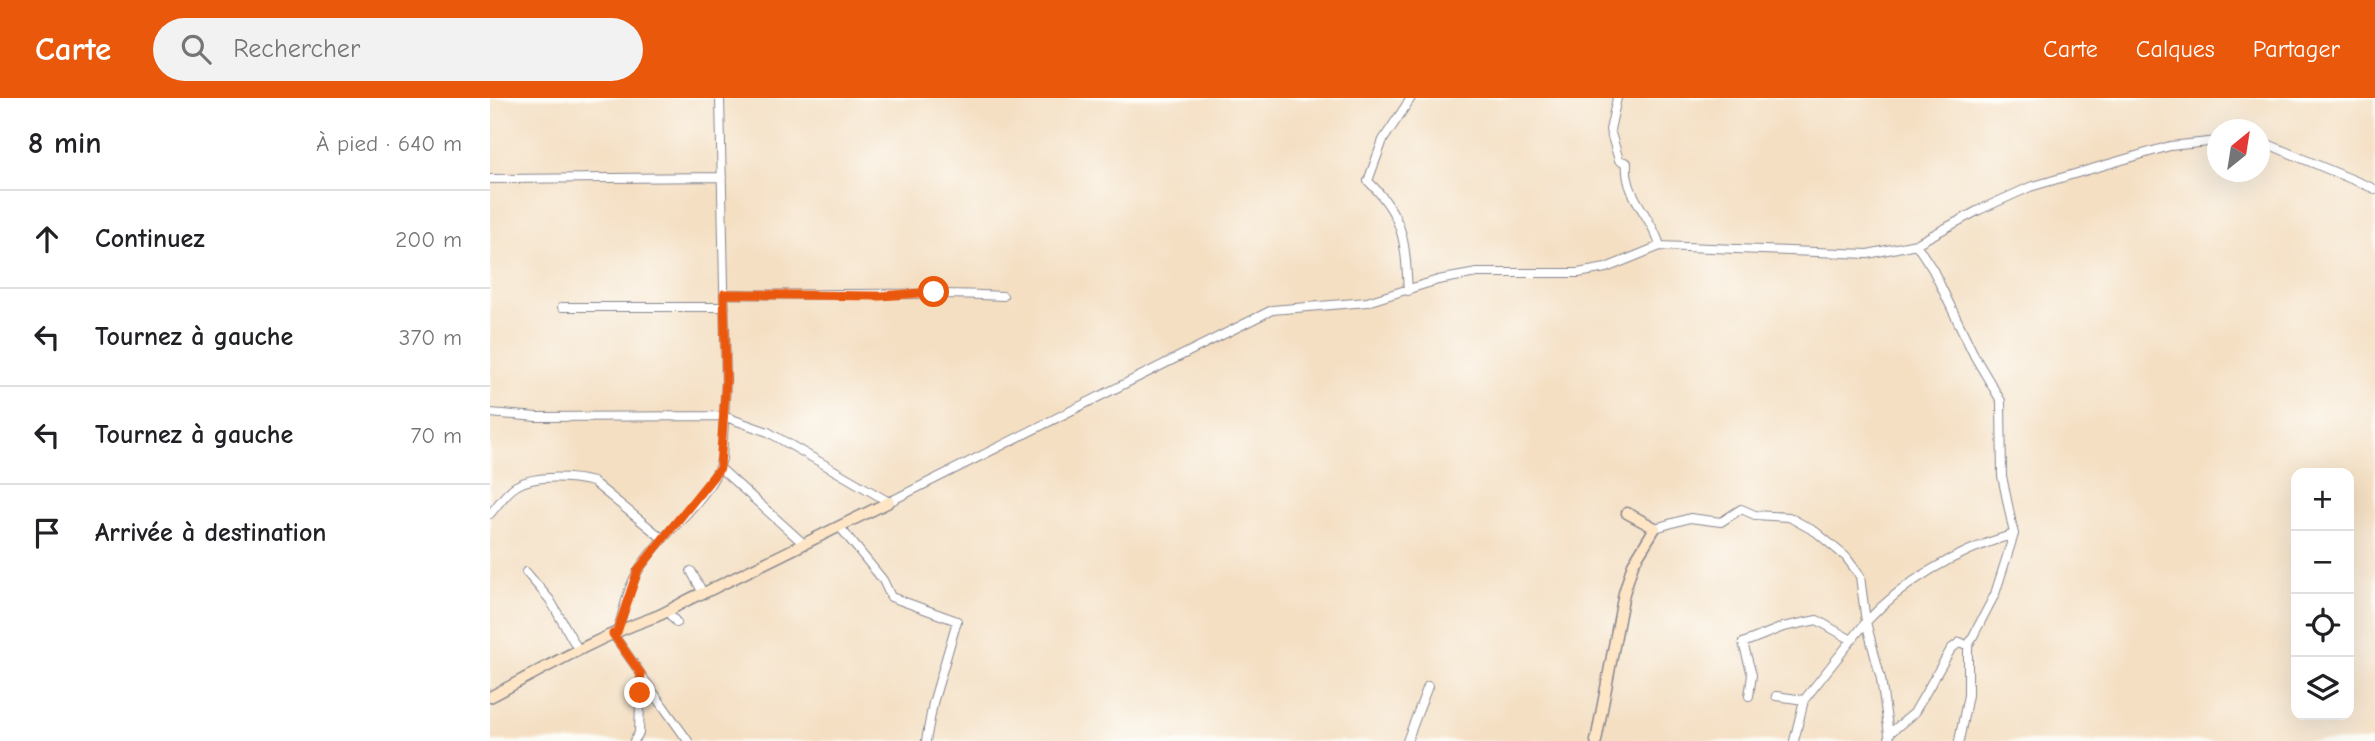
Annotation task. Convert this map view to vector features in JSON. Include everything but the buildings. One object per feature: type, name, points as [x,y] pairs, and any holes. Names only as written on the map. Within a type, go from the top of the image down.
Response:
[{"type":"street","points":[[615,633],[638,570],[720,468],[725,307],[720,98]]},
{"type":"street","points":[[1408,291],[1400,223],[1388,201],[1368,181],[1383,139],[1411,98]]},
{"type":"street","points":[[1617,98],[1610,130],[1619,160],[1627,163],[1626,179],[1636,203],[1657,236],[1660,246]]},
{"type":"street","points":[[490,696],[615,633],[667,611],[804,544],[1272,310],[1367,302],[1477,273],[1578,273],[1606,268],[1660,246],[1868,254],[1916,244],[1979,209],[2030,187],[2170,146],[2207,142]]},
{"type":"street","points":[[2270,145],[2375,188]]},
{"type":"street","points":[[490,179],[722,177]]},
{"type":"street","points":[[1916,244],[1933,270],[1975,357],[2001,401],[2002,476],[2014,534],[1995,594],[1968,646],[1968,695],[1959,741]]},
{"type":"street","points":[[724,294],[868,296],[934,292],[1003,296]]},
{"type":"street","points":[[562,307],[725,307]]},
{"type":"street","points":[[490,413],[537,417],[723,416],[768,432],[889,502]]},
{"type":"street","points":[[720,468],[804,544]]},
{"type":"street","points":[[490,514],[517,485],[536,480],[580,477],[593,482],[662,538]]},
{"type":"street","points":[[1596,741],[1624,593],[1633,564],[1655,528],[1690,518],[1721,522],[1741,509],[1755,515],[1789,517],[1816,532],[1846,558],[1860,576],[1866,622],[1890,737]]},
{"type":"street","points":[[1627,513],[1655,528]]},
{"type":"street","points":[[839,526],[883,580],[891,597],[957,621],[933,703],[926,741]]},
{"type":"street","points":[[1794,741],[1804,700],[1850,639],[1890,596],[1918,577],[1985,543],[2014,534]]},
{"type":"street","points":[[691,571],[703,593]]},
{"type":"street","points":[[526,572],[550,600],[579,651]]},
{"type":"street","points":[[667,611],[677,623]]},
{"type":"street","points":[[1749,696],[1752,675],[1743,643],[1783,626],[1818,620],[1850,639]]},
{"type":"street","points":[[615,633],[688,741]]},
{"type":"street","points":[[1890,737],[1914,713],[1951,649],[1960,642],[1968,646]]},
{"type":"street","points":[[634,741],[639,733],[641,674]]},
{"type":"street","points":[[1407,741],[1428,686]]},
{"type":"street","points":[[1776,696],[1804,700]]},
{"type":"route","points":[[640,693],[641,674],[613,634],[617,632],[638,570],[720,468],[726,380],[724,294],[880,296],[934,292]]}]
